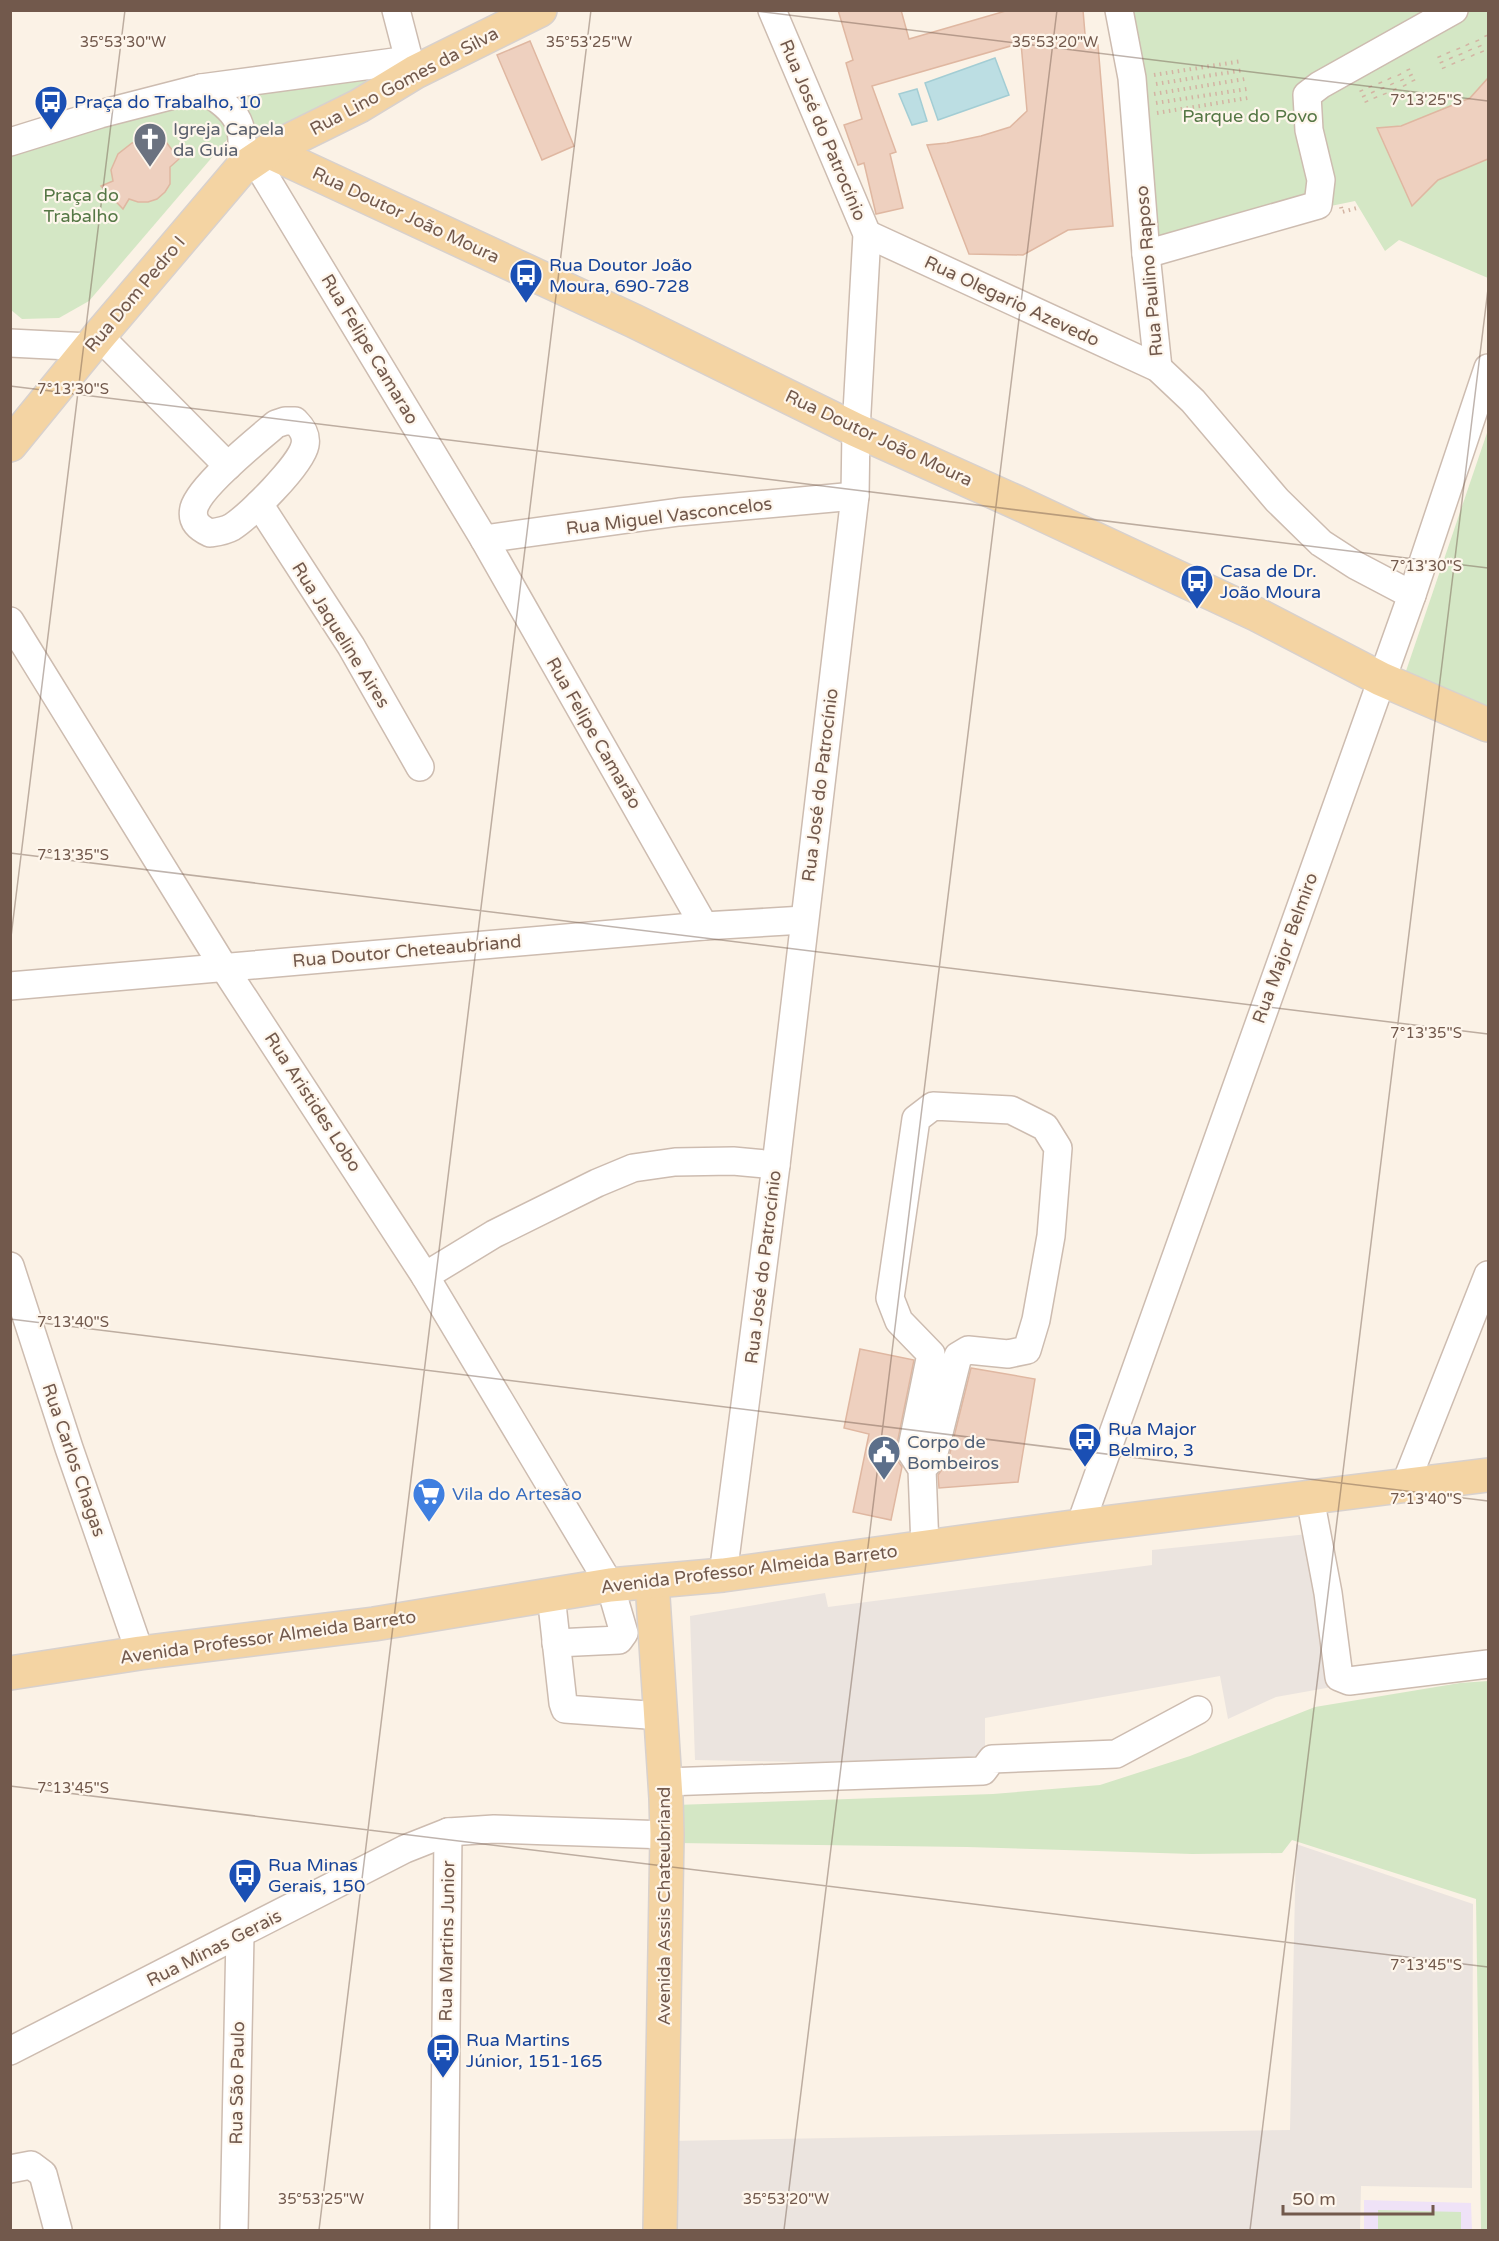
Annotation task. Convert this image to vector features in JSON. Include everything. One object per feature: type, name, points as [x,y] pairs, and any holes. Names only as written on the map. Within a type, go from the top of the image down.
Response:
[{"type":"main road","name":"Rua Lino Gomes da Silva","points":[[254,161],[359,106],[412,66],[540,10]]},
{"type":"main road","name":"Rua Dom Pedro I","points":[[10,445],[95,341],[254,161]]},
{"type":"main road","name":"Rua Doutor João Moura","points":[[254,161],[645,326],[856,430],[1016,501],[1258,615],[1381,679],[1488,725]]},
{"type":"main road","name":"Avenida Professor Almeida Barreto","points":[[10,1673],[140,1653],[374,1624],[610,1586],[723,1575],[1080,1526],[1488,1475]]},
{"type":"main road","name":"Avenida Assis Chateubriand","points":[[652,1582],[667,1835],[660,2230]]},
{"type":"street","points":[[10,142],[100,114],[201,88],[412,66],[396,10]]},
{"type":"street","name":"Rua José do Patrocínio","points":[[723,1575],[776,1165],[855,496],[856,430],[867,234],[771,10]]},
{"type":"street","name":"Rua Paulino Raposo","points":[[1119,10],[1132,78],[1158,368],[1193,401],[1277,500],[1321,543],[1355,565],[1412,596]]},
{"type":"street","points":[[1146,254],[1318,205],[1321,180],[1308,130],[1307,95],[1320,85],[1455,10]]},
{"type":"street","points":[[201,88],[225,103],[241,124],[244,144],[254,161]]},
{"type":"street","name":"Rua Felipe Camarao","points":[[254,161],[484,539]]},
{"type":"street","name":"Rua Olegario Azevedo","points":[[867,234],[1158,368]]},
{"type":"street","points":[[10,343],[95,341],[228,466]]},
{"type":"street","name":"Rua Major Belmiro","points":[[1080,1526],[1412,596],[1488,368]]},
{"type":"street","points":[[295,421],[305,433],[306,444],[301,457],[260,504],[231,527],[210,533],[200,528],[195,521],[194,510],[198,498],[228,466],[276,424],[295,421]]},
{"type":"street","name":"Rua Miguel Vasconcelos","points":[[484,539],[679,512],[855,496]]},
{"type":"street","name":"Rua Jaqueline Aires","points":[[260,504],[351,646],[420,767]]},
{"type":"street","name":"Rua Felipe Camarão","points":[[484,539],[704,926]]},
{"type":"street","name":"Rua Aristides Lobo","points":[[10,621],[223,966],[425,1276],[610,1586],[624,1633],[623,1637],[619,1640],[556,1643]]},
{"type":"street","name":"Rua Doutor Cheteaubriand","points":[[10,986],[704,926],[804,920]]},
{"type":"street","points":[[922,1469],[933,1457],[958,1356],[968,1350],[1008,1354],[1027,1350],[1036,1320],[1051,1236],[1058,1148],[1046,1127],[1011,1110],[933,1106],[916,1119],[890,1298],[899,1321],[931,1354],[911,1452],[922,1469],[925,1547]]},
{"type":"street","points":[[425,1276],[494,1234],[633,1168],[675,1162],[733,1161],[776,1165]]},
{"type":"street","name":"Rua Carlos Chagas","points":[[10,1266],[69,1448],[140,1653]]},
{"type":"street","points":[[1405,1485],[1488,1275]]},
{"type":"street","points":[[1310,1498],[1328,1593],[1339,1677],[1349,1681],[1488,1664]]},
{"type":"street","points":[[551,1595],[565,1708],[661,1716]]},
{"type":"street","points":[[665,1782],[983,1771],[992,1759],[1116,1754],[1198,1710]]},
{"type":"street","name":"Rua Minas Gerais","points":[[10,2051],[405,1850],[448,1832],[494,1829],[667,1835]]},
{"type":"street","name":"Rua Martins Junior","points":[[444,2230],[448,1832]]},
{"type":"street","name":"Rua São Paulo","points":[[234,2230],[240,1935]]},
{"type":"street","points":[[10,2169],[31,2164],[40,2170],[58,2230]]},
{"type":"path","points":[[1486,35],[1488,40]]},
{"type":"path","points":[[1477,40],[1483,54]]},
{"type":"path","points":[[1467,44],[1474,58]]},
{"type":"path","points":[[1458,48],[1464,63]]},
{"type":"path","points":[[1448,52],[1455,67]]},
{"type":"path","points":[[1439,56],[1445,71]]},
{"type":"path","points":[[1151,75],[1242,61]]},
{"type":"path","points":[[1408,69],[1415,84]]},
{"type":"path","points":[[1152,85],[1244,70]]},
{"type":"path","points":[[1399,74],[1406,88]]},
{"type":"path","points":[[1389,78],[1396,92]]},
{"type":"path","points":[[1154,94],[1245,79]]},
{"type":"path","points":[[1380,82],[1386,97]]},
{"type":"path","points":[[1370,86],[1377,101]]},
{"type":"path","points":[[1155,104],[1247,89]]},
{"type":"path","points":[[1361,90],[1368,105]]},
{"type":"path","points":[[1157,113],[1248,98]]},
{"type":"path","points":[[1342,212],[1357,208]]},
{"type":"shaded area","points":[[1308,1534],[1332,1687],[1276,1697],[1228,1719],[1220,1676],[985,1718],[985,1765],[695,1760],[690,1616],[825,1593],[828,1607],[1152,1565],[1152,1550]]},
{"type":"shaded area","points":[[1296,1844],[1473,1904],[1472,2188],[1361,2186],[1360,2230],[671,2230],[670,2141],[1290,2130]]},
{"type":"shaded area","points":[[1364,2200],[1471,2203],[1472,2230],[1364,2230]]},
{"type":"green space","name":"Parque do Povo","points":[[1129,11],[1488,11],[1488,278],[1399,240],[1385,251],[1355,201],[1152,243]]},
{"type":"green space","points":[[397,76],[253,143],[221,94]]},
{"type":"green space","name":"Praça do Trabalho","points":[[207,97],[232,134],[89,301],[59,318],[22,319],[11,310],[10,153]]},
{"type":"green space","points":[[1488,430],[1488,708],[1406,671]]},
{"type":"green space","points":[[1488,1681],[1488,2230],[1481,2230],[1476,1899],[1292,1840],[1282,1853],[1192,1854],[967,1847],[678,1843],[675,1805],[993,1794],[1100,1785],[1190,1756],[1315,1707],[1460,1683]]},
{"type":"green space","points":[[1378,2210],[1461,2212],[1461,2230],[1378,2230]]},
{"type":"water","points":[[995,58],[1009,95],[938,120],[925,83]]},
{"type":"water","points":[[917,89],[927,121],[912,125],[899,94]]},
{"type":"building","points":[[838,10],[901,10],[909,39],[1009,10],[1083,10],[1086,46],[1098,45],[1113,226],[1068,230],[1023,255],[969,254],[927,145],[981,136],[1010,127],[1027,111],[1021,43],[872,86],[896,152],[890,154],[903,208],[876,214],[864,163],[858,165],[844,125],[862,119],[846,63],[853,60]]},
{"type":"building","points":[[530,41],[574,146],[542,160],[497,55]]},
{"type":"building","points":[[1488,78],[1488,159],[1438,180],[1412,206],[1377,128],[1401,126],[1470,98]]},
{"type":"building","points":[[142,142],[161,148],[166,142],[179,159],[170,167],[170,184],[165,192],[157,199],[148,202],[129,199],[123,209],[101,186],[113,181],[111,170],[118,154],[132,143]]},
{"type":"building","points":[[860,1349],[914,1360],[896,1449],[897,1460],[902,1467],[891,1520],[853,1512],[869,1434],[844,1428]]},
{"type":"building","points":[[971,1368],[1035,1379],[1018,1482],[939,1488],[938,1475],[948,1461]]},
{"type":"place","name":"Praça do Trabalho, 10","points":[[51,131]]},
{"type":"place","name":"Igreja Capela da Guia","points":[[150,168]]},
{"type":"place","name":"Rua Doutor João Moura, 690-728","points":[[526,304]]},
{"type":"place","name":"Casa de Dr. João Moura","points":[[1197,610]]},
{"type":"place","name":"Rua Major Belmiro, 3","points":[[1085,1468]]},
{"type":"place","name":"Corpo de Bombeiros","points":[[884,1481]]},
{"type":"place","name":"Vila do Artesão","points":[[429,1523]]},
{"type":"place","name":"Rua Minas Gerais, 150","points":[[245,1904]]},
{"type":"place","name":"Rua Martins Júnior, 151-165","points":[[443,2079]]}]
